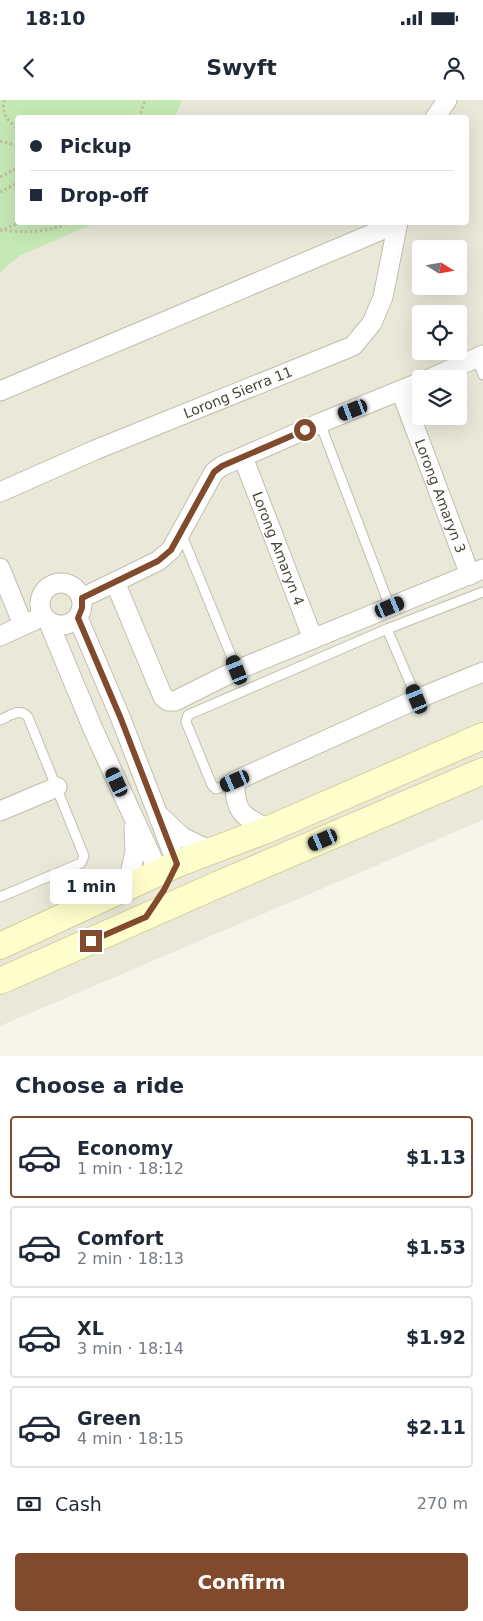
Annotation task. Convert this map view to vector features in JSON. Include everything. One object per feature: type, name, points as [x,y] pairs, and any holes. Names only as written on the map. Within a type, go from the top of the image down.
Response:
[{"type":"street","points":[[438,115],[447,100]]},
{"type":"street","points":[[0,391],[393,225]]},
{"type":"street","name":"Lorong Sierra 11","points":[[0,492],[95,450],[353,346],[372,324],[383,298],[398,225]]},
{"type":"street","points":[[458,370],[481,363]]},
{"type":"street","points":[[82,598],[158,561],[171,550],[214,472],[222,466],[320,423],[412,386]]},
{"type":"street","name":"Lorong Amaryn 3","points":[[402,391],[476,572]]},
{"type":"street","name":"Lorong Amaryn 4","points":[[243,458],[313,639]]},
{"type":"street","points":[[0,568],[23,626]]},
{"type":"street","points":[[114,582],[163,697],[168,701],[175,701],[237,670],[476,572]]},
{"type":"street","points":[[46,619],[55,625],[68,625],[78,618],[82,608],[82,598],[74,587],[62,583],[49,586],[41,596],[39,603],[93,729],[133,817],[169,872],[196,884],[217,885]]},
{"type":"street","points":[[78,618],[121,719],[155,810],[169,872],[146,917]]},
{"type":"street","points":[[0,636],[46,619]]},
{"type":"street","points":[[269,829],[255,823],[241,812],[235,799],[235,781],[417,699],[483,672]]},
{"type":"street","points":[[0,946],[127,888],[169,872],[211,851],[269,829],[483,736]]},
{"type":"street","points":[[0,981],[217,885],[483,771]]},
{"type":"street","points":[[0,811],[57,787]]},
{"type":"street","points":[[155,810],[182,837],[211,851]]},
{"type":"street","points":[[127,888],[135,851],[133,817]]},
{"type":"lane","points":[[320,423],[390,607]]},
{"type":"lane","points":[[181,533],[237,670]]},
{"type":"lane","points":[[235,781],[216,789],[212,785],[186,722],[188,715],[388,629],[483,592]]},
{"type":"lane","points":[[388,629],[417,699]]},
{"type":"lane","points":[[0,720],[19,712],[24,712],[28,717],[84,856],[81,863],[0,897]]},
{"type":"path","points":[[5,100],[2,103],[1,110],[5,119],[15,126]]},
{"type":"path","points":[[140,115],[145,100]]},
{"type":"path","points":[[0,141],[15,145]]},
{"type":"path","points":[[0,177],[15,170]]},
{"type":"path","points":[[0,192],[15,184]]},
{"type":"path","points":[[1,230],[15,224]]},
{"type":"path","points":[[1,230],[42,231],[64,225]]},
{"type":"shaded area","points":[[0,100],[483,100],[483,820],[0,1026]]},
{"type":"green space","points":[[0,100],[182,100],[176,115],[15,115],[15,225],[90,225],[19,256],[0,272]]},
{"type":"route","points":[[91,941],[146,917],[164,890],[177,864],[121,719],[78,618],[82,608],[82,598],[158,561],[171,550],[214,472],[222,466],[305,430]]}]
